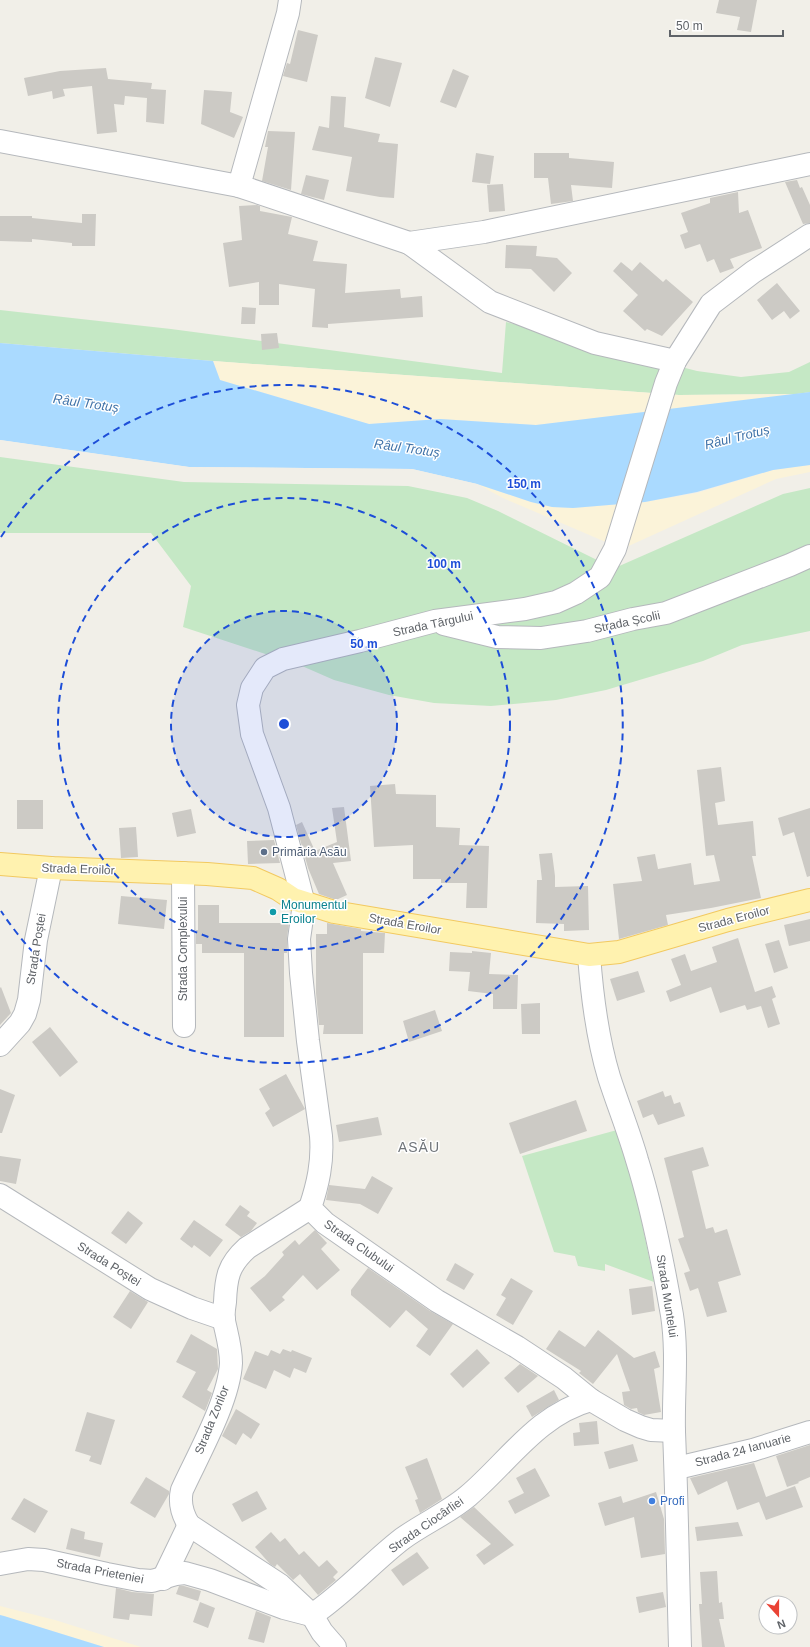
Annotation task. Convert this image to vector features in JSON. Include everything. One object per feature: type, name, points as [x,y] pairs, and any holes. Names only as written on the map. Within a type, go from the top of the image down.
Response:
[{"type":"main road","name":"Strada Eroilor","points":[[0,864],[253,878],[278,889],[293,900],[334,912],[589,955],[619,952],[728,920],[810,900]]},
{"type":"street","points":[[239,186],[288,13],[290,0]]},
{"type":"street","points":[[0,142],[239,186],[410,243],[490,302],[595,343],[676,361]]},
{"type":"street","points":[[410,243],[484,232],[810,164]]},
{"type":"street","name":"Strada Târgului","points":[[304,904],[279,808],[252,734],[248,705],[252,688],[265,668],[283,659],[360,641],[435,621],[525,609],[556,602],[576,593],[600,577],[615,549],[666,383],[676,361],[711,304],[753,272],[810,235]]},
{"type":"street","name":"Strada Școlii","points":[[435,621],[496,637],[541,638],[587,631],[633,619],[666,613],[810,556]]},
{"type":"street","name":"Strada Poștei","points":[[0,1045],[20,1023],[25,1014],[29,1000],[36,940],[51,868]]},
{"type":"street","name":"Strada Complexului","points":[[183,873],[184,1026]]},
{"type":"street","points":[[304,904],[299,939],[301,974],[322,1152],[318,1182],[310,1208]]},
{"type":"street","name":"Strada Muntelui","points":[[589,955],[592,996],[600,1039],[609,1076],[638,1160],[654,1224],[672,1317],[674,1344],[674,1431],[677,1468],[680,1647]]},
{"type":"street","name":"Strada Poștei","points":[[0,1195],[150,1289],[211,1316],[224,1319]]},
{"type":"street","name":"Strada Zorilor","points":[[189,1525],[184,1518],[180,1497],[209,1431],[229,1378],[230,1351],[224,1319],[225,1286],[228,1274],[238,1256],[258,1241],[310,1208]]},
{"type":"street","name":"Strada Clubului","points":[[310,1208],[325,1224],[438,1301],[545,1365],[591,1400],[625,1420],[641,1427],[651,1430],[674,1431]]},
{"type":"street","name":"Strada Ciocârliei","points":[[312,1615],[332,1601],[403,1539],[452,1509],[469,1495],[543,1424],[563,1410],[575,1404],[591,1400]]},
{"type":"street","name":"Strada 24 Ianuarie","points":[[677,1468],[753,1450],[810,1432]]},
{"type":"street","points":[[163,1579],[189,1525],[266,1575],[296,1599],[312,1615],[322,1632],[335,1647]]},
{"type":"street","name":"Strada Prieteniei","points":[[0,1564],[28,1559],[44,1560],[138,1580],[152,1581],[176,1574],[192,1575],[210,1580],[284,1608],[312,1615]]},
{"type":"green space","points":[[0,310],[171,329],[502,373],[506,322],[697,371],[741,377],[789,372],[810,362],[810,392],[797,394],[679,395],[213,361],[0,343]]},
{"type":"green space","points":[[0,457],[184,482],[408,486],[467,498],[498,511],[597,560],[617,567],[783,494],[810,488],[810,631],[742,645],[703,661],[606,690],[556,700],[491,706],[434,703],[389,695],[334,680],[302,666],[183,627],[191,586],[151,533],[0,533]]},
{"type":"green space","points":[[617,1130],[627,1149],[654,1282],[605,1264],[605,1271],[578,1266],[575,1256],[554,1252],[522,1156]]},
{"type":"sand","points":[[213,361],[679,395],[797,394],[536,425],[440,419],[369,424],[220,380]]},
{"type":"sand","points":[[810,465],[810,472],[776,479],[622,549],[503,498],[477,484],[531,502],[552,507],[573,508],[645,502],[697,493],[773,470]]},
{"type":"sand","points":[[0,1606],[55,1620],[141,1647],[104,1647],[0,1615]]},
{"type":"water","name":"Râul Trotuș","points":[[0,343],[213,361],[220,380],[369,424],[440,419],[536,425],[810,392],[810,465],[773,470],[697,492],[645,502],[573,508],[552,507],[531,502],[477,484],[412,469],[189,467],[0,440]]},
{"type":"water","points":[[0,1615],[4,1616],[104,1647],[0,1647]]},
{"type":"pier","points":[[0,440],[189,467],[412,469],[477,484],[488,490],[411,471],[189,469],[0,442]]},
{"type":"building","points":[[719,0],[757,0],[751,32],[737,30],[740,17],[716,13]]},
{"type":"building","points":[[298,30],[318,35],[307,82],[283,76],[287,63],[290,64]]},
{"type":"building","points":[[375,57],[402,63],[390,107],[365,98]]},
{"type":"building","points":[[106,68],[108,79],[152,83],[151,89],[166,90],[164,124],[146,122],[147,98],[125,96],[124,105],[114,104],[117,132],[97,134],[92,86],[63,89],[65,96],[53,99],[52,91],[28,96],[24,78],[60,71]]},
{"type":"building","points":[[453,69],[469,76],[456,108],[440,102]]},
{"type":"building","points":[[204,90],[232,92],[230,112],[243,117],[234,138],[201,124]]},
{"type":"building","points":[[331,96],[346,97],[344,127],[380,134],[378,142],[398,144],[394,198],[346,191],[352,157],[312,150],[319,126],[329,128]]},
{"type":"building","points":[[268,131],[295,132],[291,190],[262,181],[268,147],[265,147]]},
{"type":"building","points":[[476,153],[494,156],[490,184],[472,182]]},
{"type":"building","points":[[534,153],[569,153],[569,158],[614,162],[612,188],[571,185],[573,201],[551,204],[548,178],[534,178]]},
{"type":"building","points":[[306,175],[329,180],[324,200],[301,194]]},
{"type":"building","points":[[797,180],[800,188],[802,187],[810,205],[810,223],[803,224],[785,182]]},
{"type":"building","points":[[503,184],[505,211],[489,212],[487,185]]},
{"type":"building","points":[[738,192],[739,213],[748,210],[762,248],[730,259],[734,268],[720,273],[714,259],[707,262],[700,244],[685,249],[680,235],[688,232],[681,213],[710,203],[710,198]]},
{"type":"building","points":[[239,206],[260,206],[260,211],[292,217],[288,234],[318,241],[313,261],[347,264],[345,293],[400,289],[401,298],[422,296],[423,317],[328,324],[328,328],[312,327],[315,289],[279,284],[279,305],[259,305],[259,282],[229,287],[223,243],[242,240]]},
{"type":"building","points":[[82,214],[96,214],[95,246],[72,246],[72,243],[32,239],[32,242],[0,241],[0,216],[32,216],[32,218],[82,223]]},
{"type":"building","points":[[506,245],[537,246],[536,256],[557,258],[572,273],[554,292],[531,269],[505,268]]},
{"type":"building","points":[[621,262],[632,271],[640,262],[663,282],[666,279],[693,302],[662,336],[647,329],[645,331],[623,311],[638,295],[613,271]]},
{"type":"building","points":[[777,283],[800,311],[790,319],[784,311],[772,320],[757,300]]},
{"type":"building","points":[[242,307],[256,308],[255,324],[241,324]]},
{"type":"building","points":[[277,333],[279,348],[262,350],[261,334]]},
{"type":"building","points":[[721,767],[725,801],[715,803],[718,825],[753,821],[756,856],[752,856],[761,898],[666,915],[668,925],[619,939],[613,884],[642,881],[637,857],[655,854],[658,869],[691,863],[694,885],[720,881],[714,855],[706,856],[697,770]]},
{"type":"building","points":[[395,784],[396,794],[436,795],[436,827],[460,828],[459,845],[489,846],[487,908],[466,908],[467,883],[441,883],[441,879],[413,879],[413,845],[374,847],[370,786]]},
{"type":"building","points":[[17,800],[43,800],[43,829],[17,829]]},
{"type":"building","points":[[344,807],[351,861],[333,863],[347,895],[336,900],[319,894],[308,868],[296,825],[302,822],[315,851],[337,842],[332,808]]},
{"type":"building","points":[[810,808],[810,876],[807,877],[794,832],[783,836],[778,818]]},
{"type":"building","points":[[191,809],[196,833],[177,837],[172,813]]},
{"type":"building","points":[[136,827],[138,857],[121,858],[119,828]]},
{"type":"building","points":[[274,840],[280,863],[248,864],[247,841]]},
{"type":"building","points":[[552,853],[555,887],[588,886],[589,930],[564,931],[564,924],[536,923],[537,880],[542,880],[539,854]]},
{"type":"building","points":[[121,896],[167,900],[164,929],[118,924]]},
{"type":"building","points":[[198,905],[219,905],[219,923],[289,923],[287,953],[284,953],[284,1037],[244,1037],[244,953],[202,953],[202,944],[196,944],[196,930],[198,930]]},
{"type":"building","points":[[810,919],[810,941],[789,946],[784,925]]},
{"type":"building","points":[[327,923],[361,929],[361,931],[385,933],[384,953],[363,953],[363,1034],[323,1034],[324,1025],[319,1025],[316,993],[316,934],[327,934]]},
{"type":"building","points":[[738,938],[755,992],[772,986],[776,997],[772,999],[780,1024],[768,1028],[761,1006],[747,1010],[745,1005],[720,1013],[711,987],[670,1002],[666,991],[681,985],[671,959],[685,954],[691,971],[717,962],[712,947]]},
{"type":"building","points":[[779,940],[788,968],[774,973],[765,944]]},
{"type":"building","points":[[472,951],[491,953],[489,974],[518,975],[517,1009],[493,1009],[493,994],[468,991],[470,972],[449,971],[450,952],[472,953]]},
{"type":"building","points":[[638,971],[645,992],[617,1001],[610,979]]},
{"type":"building","points":[[1,987],[11,1013],[0,1025],[0,988]]},
{"type":"building","points":[[540,1003],[540,1034],[522,1034],[521,1004]]},
{"type":"building","points":[[435,1010],[442,1031],[409,1042],[403,1021]]},
{"type":"building","points":[[50,1027],[78,1062],[60,1077],[32,1042]]},
{"type":"building","points":[[286,1074],[305,1109],[273,1127],[265,1113],[270,1109],[259,1089]]},
{"type":"building","points":[[0,1089],[15,1095],[2,1133],[0,1133]]},
{"type":"building","points":[[663,1091],[665,1097],[671,1095],[674,1104],[680,1102],[685,1116],[658,1125],[653,1114],[643,1118],[637,1101]]},
{"type":"building","points":[[576,1100],[587,1131],[520,1154],[509,1123]]},
{"type":"building","points":[[378,1117],[382,1135],[339,1142],[336,1125]]},
{"type":"building","points":[[703,1147],[709,1166],[692,1171],[706,1229],[713,1227],[715,1233],[727,1229],[741,1275],[718,1282],[727,1312],[707,1317],[698,1288],[690,1291],[684,1273],[690,1271],[678,1239],[684,1237],[664,1158]]},
{"type":"building","points":[[0,1156],[21,1159],[16,1184],[0,1181]]},
{"type":"building","points":[[372,1176],[393,1188],[378,1214],[360,1204],[326,1200],[329,1185],[365,1189]]},
{"type":"building","points":[[240,1205],[250,1212],[247,1216],[257,1223],[251,1231],[241,1237],[225,1225]]},
{"type":"building","points":[[128,1211],[143,1223],[126,1244],[111,1233]]},
{"type":"building","points":[[194,1220],[223,1240],[210,1257],[194,1245],[192,1248],[180,1239]]},
{"type":"building","points":[[315,1230],[327,1243],[321,1249],[340,1270],[317,1290],[303,1275],[282,1297],[285,1300],[270,1312],[250,1288],[265,1276],[284,1255],[282,1252],[295,1240],[299,1245]]},
{"type":"building","points":[[455,1263],[474,1274],[464,1290],[446,1280]]},
{"type":"building","points":[[368,1268],[430,1311],[453,1324],[430,1356],[416,1346],[428,1329],[406,1310],[390,1328],[351,1295],[351,1290]]},
{"type":"building","points":[[511,1278],[533,1291],[513,1325],[496,1315],[506,1298],[501,1295]]},
{"type":"building","points":[[652,1286],[655,1311],[632,1315],[629,1289]]},
{"type":"building","points":[[130,1291],[148,1302],[131,1329],[113,1317]]},
{"type":"building","points":[[559,1330],[585,1347],[598,1330],[634,1358],[655,1351],[660,1367],[654,1369],[661,1412],[644,1415],[638,1412],[637,1408],[631,1409],[624,1405],[622,1392],[630,1391],[617,1354],[593,1384],[579,1373],[581,1371],[546,1349]]},
{"type":"building","points":[[191,1334],[217,1349],[218,1369],[207,1390],[212,1393],[205,1411],[182,1397],[196,1372],[176,1362]]},
{"type":"building","points":[[283,1349],[291,1352],[292,1350],[312,1358],[306,1373],[294,1368],[290,1378],[274,1370],[266,1389],[243,1379],[255,1351],[268,1356],[271,1350],[280,1354]]},
{"type":"building","points":[[477,1349],[490,1363],[463,1388],[450,1374]]},
{"type":"building","points":[[520,1364],[538,1376],[518,1393],[504,1378]]},
{"type":"building","points":[[554,1390],[559,1400],[532,1417],[526,1406]]},
{"type":"building","points":[[236,1409],[260,1424],[251,1439],[243,1433],[236,1445],[222,1436]]},
{"type":"building","points":[[87,1412],[115,1420],[101,1465],[89,1461],[91,1456],[75,1451]]},
{"type":"building","points":[[597,1421],[599,1444],[574,1446],[573,1433],[580,1432],[579,1423]]},
{"type":"building","points":[[633,1444],[638,1461],[609,1469],[604,1452]]},
{"type":"building","points":[[810,1445],[810,1477],[787,1487],[776,1456]]},
{"type":"building","points":[[427,1458],[442,1499],[420,1513],[415,1500],[418,1499],[405,1467]]},
{"type":"building","points":[[754,1463],[766,1497],[795,1486],[803,1507],[766,1520],[759,1502],[737,1510],[727,1481],[698,1495],[690,1478]]},
{"type":"building","points":[[535,1468],[550,1496],[515,1514],[508,1501],[524,1493],[516,1478]]},
{"type":"building","points":[[146,1477],[169,1491],[169,1494],[155,1518],[130,1503]]},
{"type":"building","points":[[257,1491],[267,1509],[242,1522],[232,1504]]},
{"type":"building","points":[[656,1492],[664,1519],[665,1554],[641,1558],[634,1517],[605,1526],[598,1503],[621,1496],[623,1503]]},
{"type":"building","points":[[24,1498],[48,1511],[35,1533],[11,1519]]},
{"type":"building","points":[[474,1507],[514,1545],[484,1565],[476,1555],[491,1544],[460,1517]]},
{"type":"building","points":[[738,1522],[743,1536],[697,1541],[695,1527]]},
{"type":"building","points":[[71,1528],[85,1532],[84,1539],[103,1543],[100,1557],[66,1549]]},
{"type":"building","points":[[271,1532],[280,1542],[285,1538],[299,1555],[304,1551],[319,1567],[327,1560],[338,1572],[333,1577],[336,1580],[318,1595],[300,1574],[293,1580],[277,1564],[275,1567],[270,1564],[255,1547]]},
{"type":"building","points":[[417,1552],[429,1568],[403,1586],[391,1570]]},
{"type":"building","points":[[717,1571],[719,1603],[722,1602],[724,1619],[719,1619],[725,1647],[702,1647],[699,1604],[702,1604],[700,1572]]},
{"type":"building","points":[[179,1586],[201,1591],[198,1601],[176,1594]]},
{"type":"building","points":[[116,1588],[132,1592],[154,1594],[152,1616],[130,1614],[129,1620],[113,1618]]},
{"type":"building","points":[[663,1592],[666,1607],[639,1613],[636,1597]]},
{"type":"building","points":[[200,1602],[215,1608],[208,1628],[193,1622]]},
{"type":"building","points":[[256,1611],[271,1617],[264,1643],[248,1639]]},
{"type":"place","name":"Primăria Asău","points":[[264,852]]},
{"type":"place","name":"Monumentul Eroilor","points":[[273,912]]},
{"type":"place","name":"Profi","points":[[652,1501]]},
{"type":"district","name":"ASĂU","points":[[419,1147]]}]
